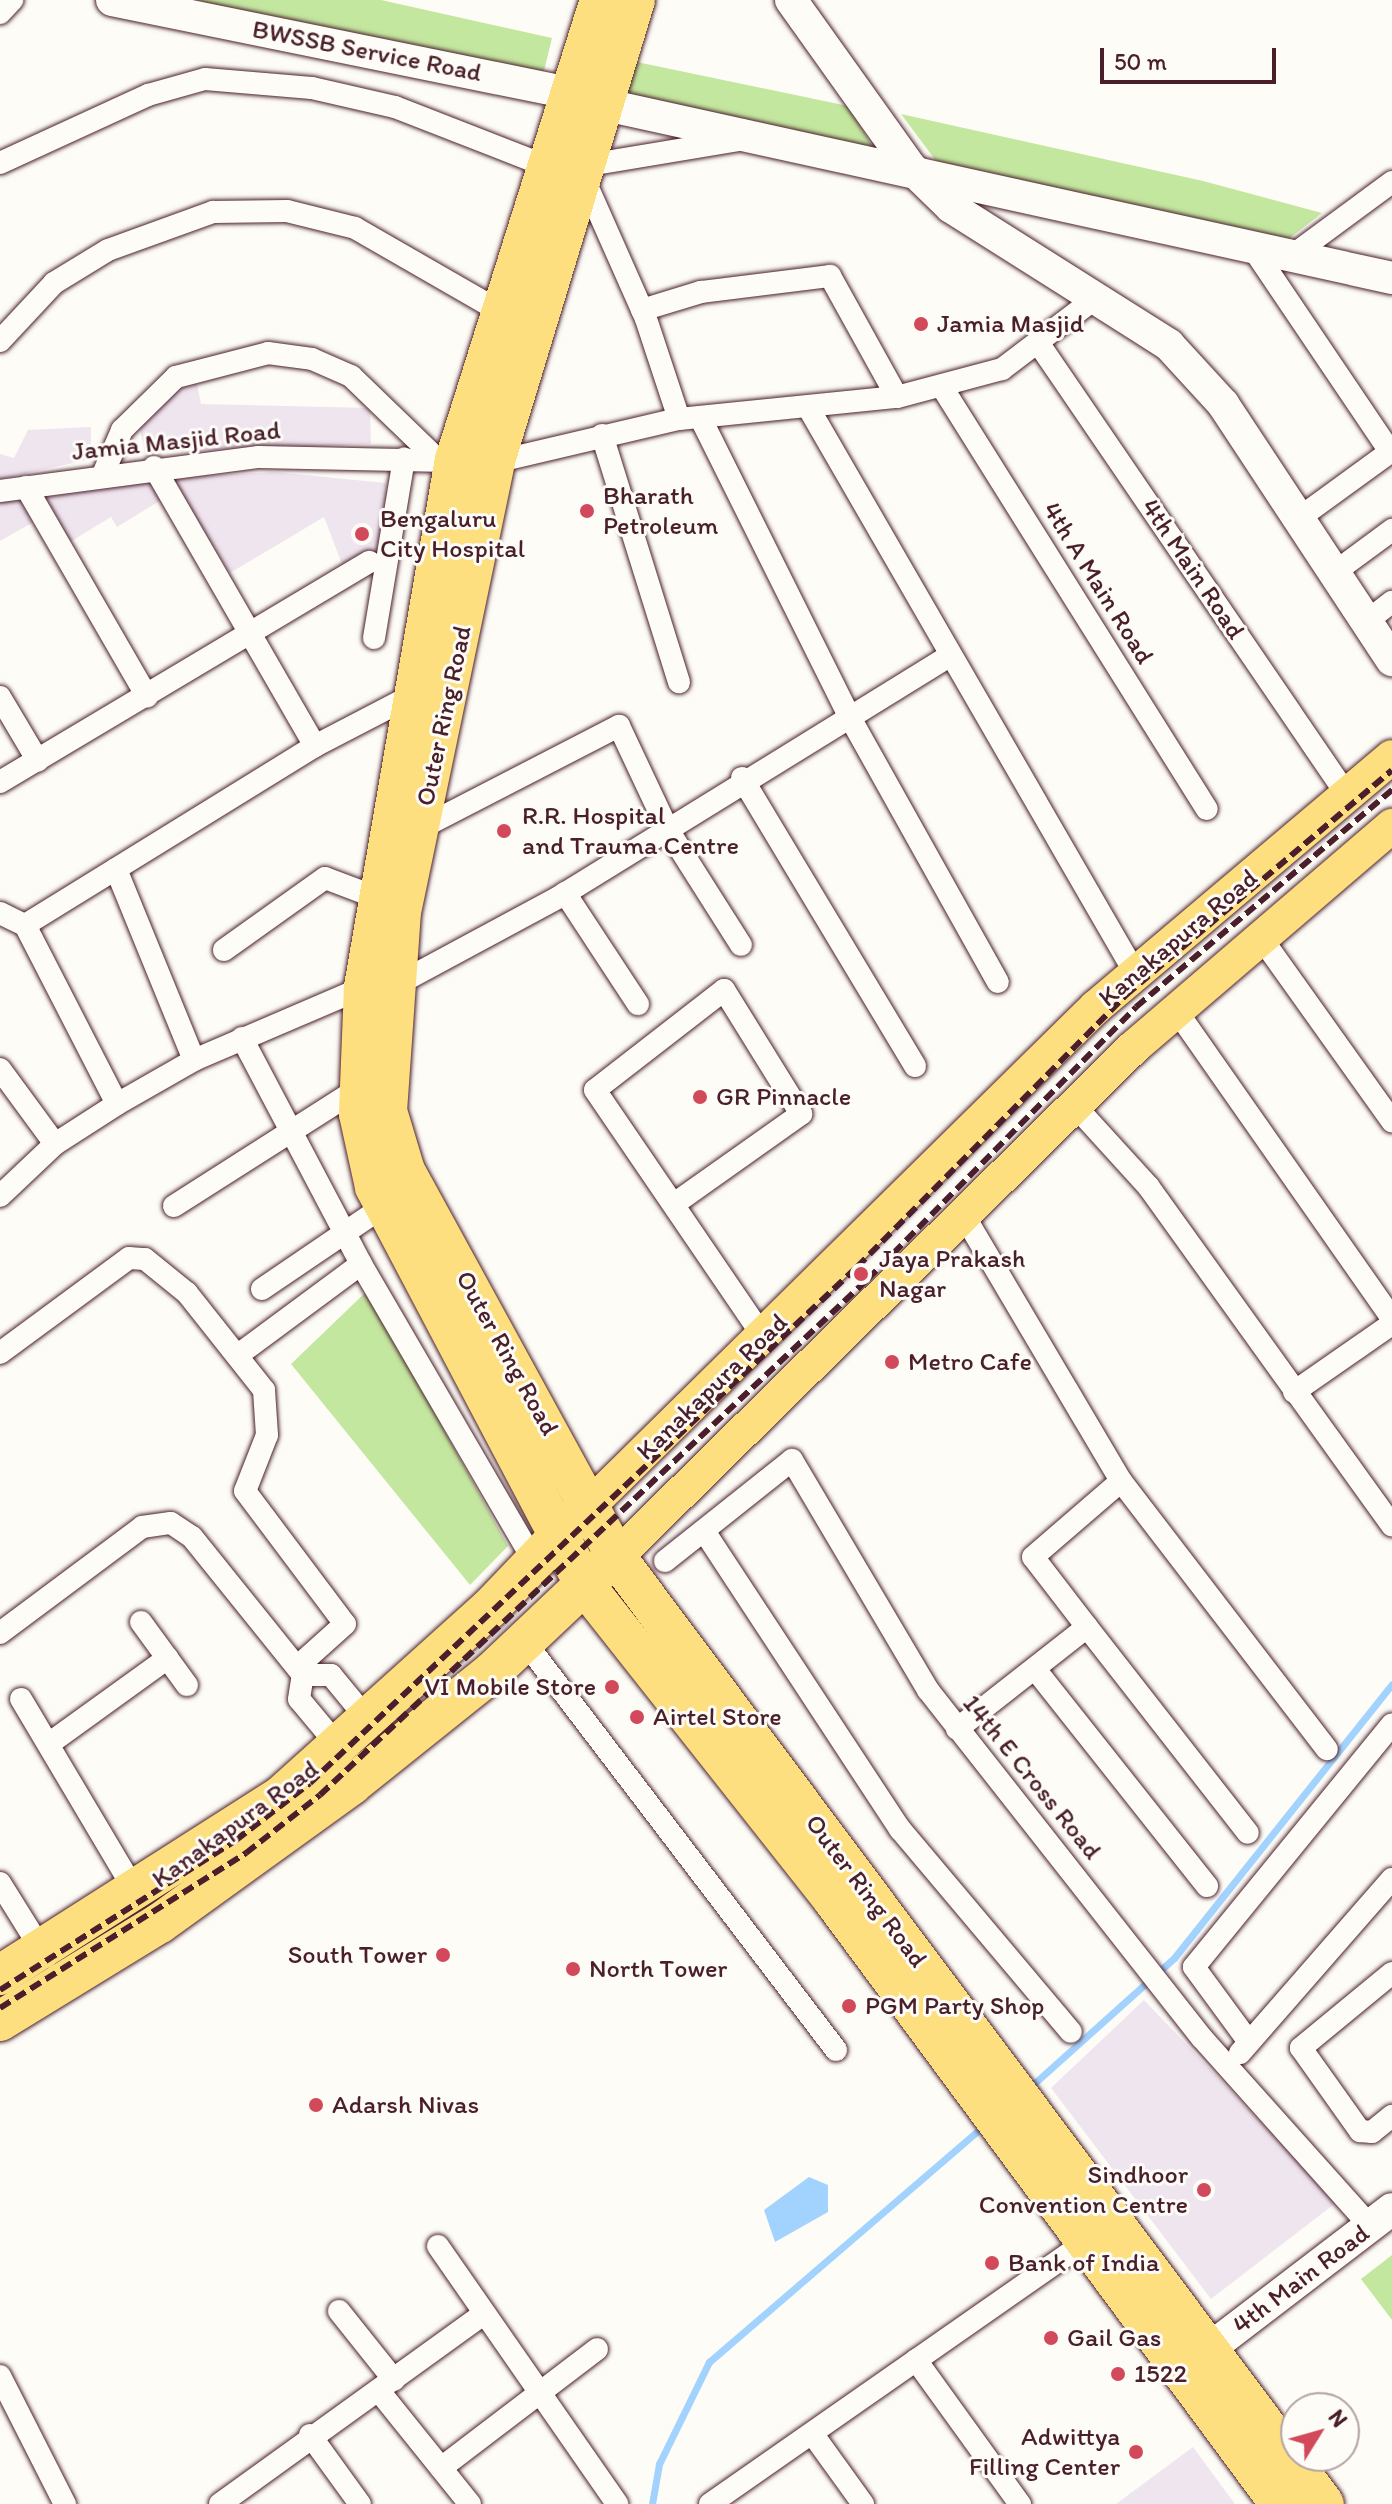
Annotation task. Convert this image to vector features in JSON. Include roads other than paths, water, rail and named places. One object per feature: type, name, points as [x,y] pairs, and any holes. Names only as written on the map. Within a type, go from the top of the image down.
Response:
[{"type":"highway","name":"Outer Ring Road","points":[[600,0],[590,100],[495,462],[421,828],[378,987],[358,1089],[384,1206],[546,1548],[584,1584],[1007,2107],[1209,2349],[1324,2504]]},
{"type":"highway","name":"Outer Ring Road","points":[[590,100],[635,0]]},
{"type":"highway","name":"Outer Ring Road","points":[[573,171],[501,312],[446,458],[413,695],[378,898],[378,987],[387,1111],[405,1171],[592,1503],[616,1557],[1007,2107],[1087,2241],[1280,2504]]},
{"type":"highway","name":"Kanakapura Road","points":[[0,2021],[52,1966],[137,1894],[354,1734],[592,1503]]},
{"type":"highway","name":"Kanakapura Road","points":[[0,1975],[52,1966],[160,1923],[351,1785],[525,1642],[616,1557]]},
{"type":"main road","name":"Kanakapura Road","points":[[592,1503],[1135,973],[1392,757]]},
{"type":"main road","name":"Kanakapura Road","points":[[616,1557],[966,1219],[1176,1010],[1392,826]]},
{"type":"street","points":[[0,13],[12,0]]},
{"type":"street","name":"BWSSB Service Road","points":[[112,0],[910,167],[1256,253],[1293,255],[1392,278]]},
{"type":"street","points":[[791,0],[910,167],[951,207],[1169,345],[1223,404],[1392,660]]},
{"type":"street","points":[[0,163],[148,95],[205,79],[312,88],[395,107],[573,171],[759,136]]},
{"type":"street","points":[[573,171],[642,310],[690,418],[848,714],[998,982]]},
{"type":"street","points":[[1293,255],[1392,182]]},
{"type":"street","points":[[0,341],[54,283],[95,258],[213,212],[287,211],[355,228],[501,312]]},
{"type":"street","points":[[1256,253],[1390,452],[1299,518]]},
{"type":"street","points":[[642,310],[701,292],[830,276],[897,397]]},
{"type":"street","name":"Jamia Masjid Road","points":[[0,491],[104,472],[259,457],[446,458],[495,462],[602,435],[690,418],[897,397],[1002,369],[1039,344],[1097,297]]},
{"type":"street","name":"4th Main Road","points":[[1039,344],[1347,795]]},
{"type":"street","points":[[104,472],[122,430],[176,377],[268,353],[312,359],[351,376],[446,458]]},
{"type":"street","name":"4th A Main Road","points":[[942,387],[1207,809]]},
{"type":"street","points":[[808,407],[949,656],[1135,973]]},
{"type":"street","points":[[602,435],[679,682]]},
{"type":"street","points":[[374,638],[404,458]]},
{"type":"street","points":[[154,467],[315,746]]},
{"type":"street","points":[[26,487],[147,697]]},
{"type":"street","points":[[1335,572],[1392,530]]},
{"type":"street","points":[[0,782],[253,637],[369,562]]},
{"type":"street","points":[[1366,622],[1392,602]]},
{"type":"street","points":[[0,1196],[55,1144],[194,1060],[242,1038],[378,987],[565,893],[668,830],[742,778],[949,656]]},
{"type":"street","points":[[25,925],[315,746],[413,695]]},
{"type":"street","points":[[0,697],[38,761]]},
{"type":"street","points":[[421,828],[619,726],[668,830],[741,945]]},
{"type":"street","points":[[742,778],[915,1066]]},
{"type":"street","points":[[116,869],[194,1060]]},
{"type":"street","points":[[224,950],[325,878],[378,898]]},
{"type":"street","points":[[565,893],[638,1004]]},
{"type":"street","points":[[0,913],[25,925],[117,1104]]},
{"type":"street","points":[[1262,939],[1392,1121]]},
{"type":"street","points":[[674,1204],[801,1114],[724,990],[595,1086],[674,1204],[764,1338]]},
{"type":"street","points":[[1176,1010],[1392,1321],[1294,1392]]},
{"type":"street","points":[[242,1038],[361,1264],[546,1548]]},
{"type":"street","points":[[0,1069],[55,1144]]},
{"type":"street","points":[[174,1206],[358,1089]]},
{"type":"street","points":[[1076,1107],[1148,1186],[1392,1525]]},
{"type":"street","points":[[262,1289],[384,1206]]},
{"type":"street","points":[[966,1219],[1121,1481],[1327,1749]]},
{"type":"street","points":[[0,1353],[129,1258],[167,1273],[264,1390],[268,1411],[263,1453],[244,1479],[245,1491],[345,1624],[300,1671]]},
{"type":"street","points":[[238,1355],[361,1264]]},
{"type":"street","name":"14th E Cross Road","points":[[665,1561],[792,1460],[957,1729],[1146,1963],[1202,2038],[1381,2218]]},
{"type":"street","points":[[1121,1481],[1033,1557],[1248,1833]]},
{"type":"street","points":[[0,1633],[142,1527],[171,1523],[192,1537],[300,1671],[299,1699],[354,1734]]},
{"type":"street","points":[[704,1531],[881,1804],[1071,2032]]},
{"type":"street","points":[[141,1622],[187,1685]]},
{"type":"street","points":[[957,1729],[1087,1627]]},
{"type":"street","points":[[525,1642],[836,2050]]},
{"type":"street","points":[[50,1743],[168,1658]]},
{"type":"street","points":[[1035,1669],[1207,1886]]},
{"type":"street","points":[[300,1671],[331,1675],[354,1734]]},
{"type":"street","points":[[21,1699],[50,1743],[137,1894]]},
{"type":"street","points":[[1249,2042],[1224,2012],[1194,1967],[1392,1724]]},
{"type":"street","points":[[1228,2067],[1392,1879]]},
{"type":"street","points":[[0,1883],[52,1966]]},
{"type":"street","points":[[1392,1973],[1301,2048],[1360,2131],[1372,2132],[1392,2116]]},
{"type":"street","points":[[1202,2038],[1224,2012]]},
{"type":"street","name":"4th Main Road","points":[[1209,2349],[1381,2218]]},
{"type":"street","points":[[710,2504],[741,2495],[916,2360],[1087,2241]]},
{"type":"street","points":[[438,2246],[482,2315],[610,2495]]},
{"type":"street","points":[[339,2311],[441,2468],[470,2504]]},
{"type":"street","points":[[220,2504],[310,2435],[387,2386],[482,2315]]},
{"type":"street","points":[[441,2468],[597,2349]]},
{"type":"street","points":[[916,2360],[1020,2504]]},
{"type":"street","points":[[0,2376],[65,2504]]},
{"type":"street","points":[[310,2435],[360,2504]]},
{"type":"street","points":[[814,2436],[863,2504]]},
{"type":"water","points":[[809,2177],[828,2185],[828,2212],[775,2242],[764,2210]]},
{"type":"waterway","points":[[1028,2089],[1174,1958],[1392,1684]]},
{"type":"waterway","points":[[652,2504],[659,2464],[709,2362],[985,2125]]},
{"type":"railway","points":[[0,1990],[236,1840],[310,1783],[857,1267],[1126,995],[1392,770]]},
{"type":"railway","points":[[0,2008],[246,1853],[320,1795],[868,1279],[1136,1007],[1392,790]]},
{"type":"place","name":"Jamia Masjid","points":[[921,324]]},
{"type":"place","name":"Bharath Petroleum","points":[[587,511]]},
{"type":"place","name":"Bengaluru City Hospital","points":[[362,534]]},
{"type":"place","name":"R.R. Hospital and Trauma Centre","points":[[504,831]]},
{"type":"place","name":"GR Pinnacle","points":[[700,1097]]},
{"type":"place","name":"Jaya Prakash Nagar","points":[[861,1274]]},
{"type":"place","name":"Metro Cafe","points":[[892,1362]]},
{"type":"place","name":"VI Mobile Store","points":[[612,1687]]},
{"type":"place","name":"Airtel Store","points":[[637,1717]]},
{"type":"place","name":"South Tower","points":[[443,1955]]},
{"type":"place","name":"North Tower","points":[[573,1969]]},
{"type":"place","name":"PGM Party Shop","points":[[849,2006]]},
{"type":"place","name":"Adarsh Nivas","points":[[316,2105]]},
{"type":"place","name":"Sindhoor Convention Centre","points":[[1204,2190]]},
{"type":"place","name":"Bank of India","points":[[992,2263]]},
{"type":"place","name":"Gail Gas","points":[[1051,2338]]},
{"type":"place","name":"1522","points":[[1118,2374]]},
{"type":"place","name":"Adwittya Filling Center","points":[[1136,2452]]}]
